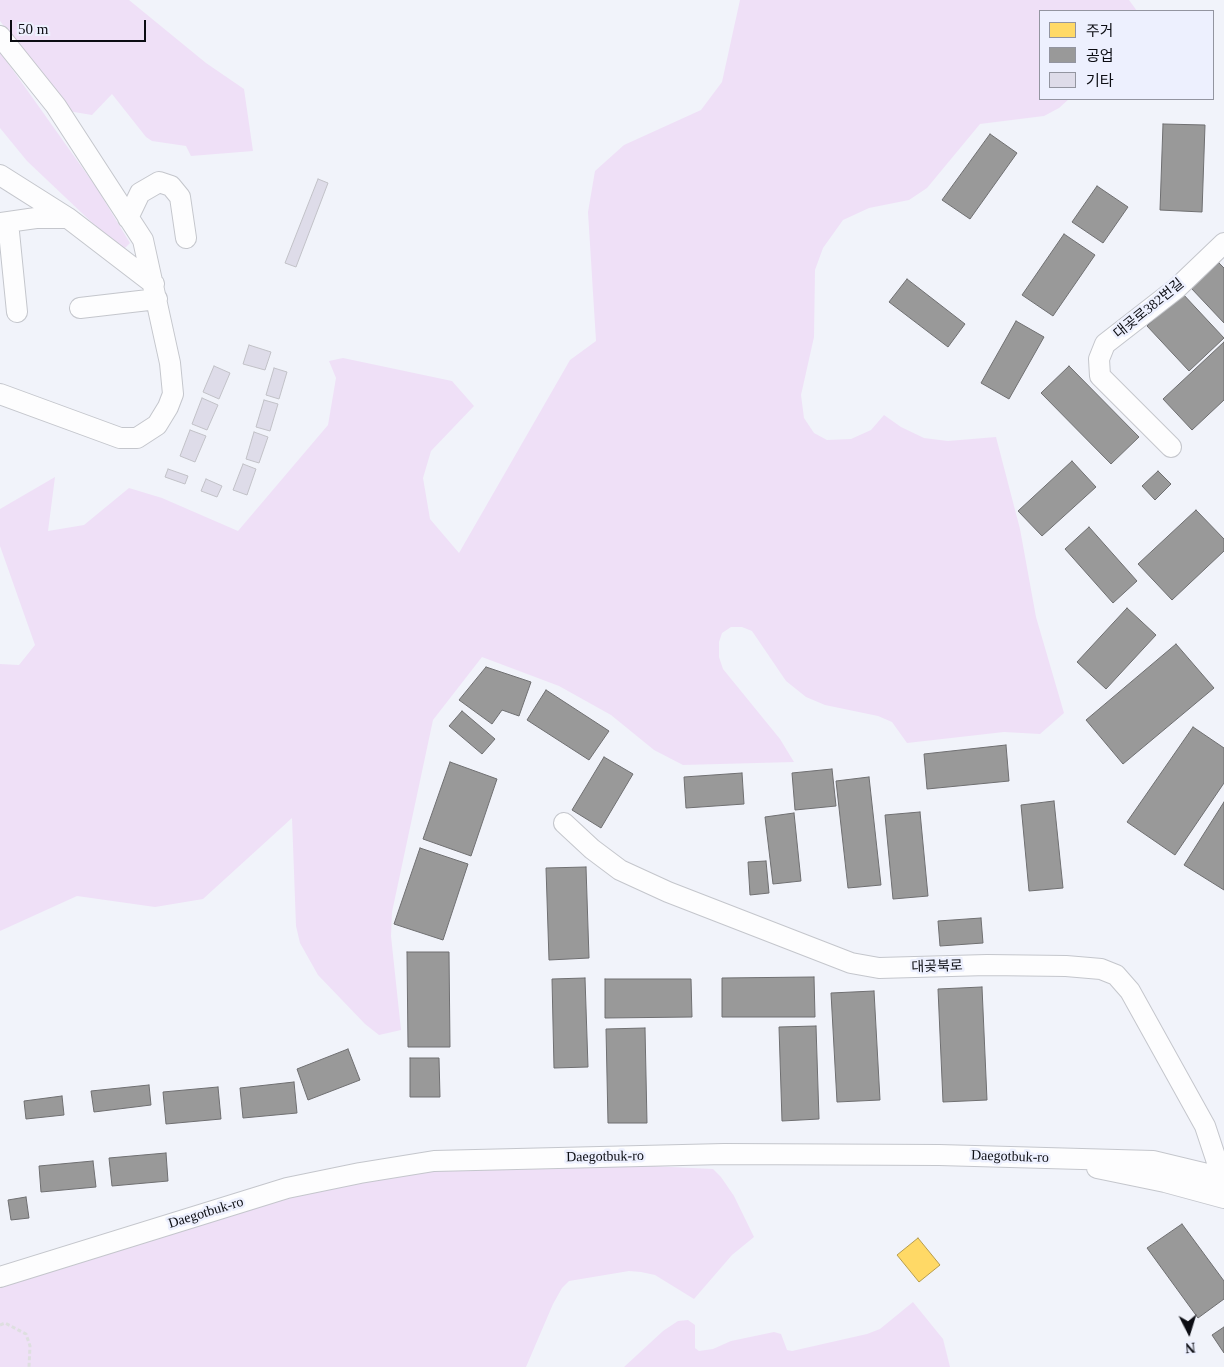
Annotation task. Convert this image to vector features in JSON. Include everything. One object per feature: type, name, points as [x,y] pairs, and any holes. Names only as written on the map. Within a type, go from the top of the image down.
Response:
[{"type":"street","points":[[0,36],[56,106],[143,240],[156,292],[170,363],[173,394],[168,408],[157,425],[136,438],[120,438],[0,394]]},
{"type":"street","points":[[0,175],[68,218],[156,292]]},
{"type":"street","points":[[128,218],[140,193],[159,182],[171,186],[180,198],[186,238]]},
{"type":"street","points":[[17,312],[4,223],[36,218],[68,218]]},
{"type":"street","name":"대곶로382번길","points":[[1170,447],[1100,376],[1099,358],[1106,344],[1177,288],[1224,243]]},
{"type":"street","points":[[80,308],[156,292]]},
{"type":"street","name":"대곶북로","points":[[564,823],[592,850],[620,870],[668,892],[851,963],[879,968],[987,965],[1066,966],[1101,969],[1116,975],[1130,992],[1205,1126],[1223,1177]]},
{"type":"street","name":"Daegotbuk-ro","points":[[0,1277],[287,1188],[360,1173],[434,1161],[724,1154],[939,1155],[1153,1161],[1223,1177]]},
{"type":"street","points":[[1080,1159],[1101,1170],[1166,1182],[1224,1198]]},
{"type":"path","points":[[0,1325],[5,1323],[26,1334],[30,1346],[29,1367]]},
{"type":"shaded area","points":[[0,0],[129,0],[206,63],[244,89],[253,151],[191,156],[186,146],[152,141],[146,137],[112,94],[92,115],[68,111],[0,21]]},
{"type":"shaded area","points":[[740,0],[1129,0],[1136,10],[1039,10],[1039,100],[1068,100],[1059,108],[1044,116],[980,124],[927,188],[909,200],[869,208],[843,220],[823,248],[815,270],[814,337],[801,395],[804,418],[814,433],[827,440],[851,439],[871,430],[884,415],[901,427],[924,438],[948,441],[996,437],[1020,529],[1036,617],[1064,713],[1040,734],[1004,732],[907,743],[892,722],[878,716],[825,705],[806,697],[786,681],[752,631],[742,627],[731,627],[722,633],[719,642],[719,657],[723,669],[780,739],[794,762],[683,765],[654,750],[611,715],[559,686],[482,657],[433,720],[392,912],[391,936],[401,1030],[379,1035],[365,1024],[318,975],[300,943],[296,926],[292,818],[203,899],[155,907],[77,896],[0,931],[0,664],[19,665],[35,645],[0,546],[0,509],[55,477],[48,531],[84,525],[129,488],[162,498],[238,531],[328,425],[336,378],[329,361],[343,358],[452,381],[474,406],[431,451],[423,478],[430,519],[459,553],[570,360],[596,341],[588,212],[595,171],[624,145],[701,110],[722,82]]},
{"type":"shaded area","points":[[0,52],[96,187],[130,243],[122,251],[27,161],[0,128]]},
{"type":"shaded area","points":[[609,1164],[713,1169],[734,1196],[754,1237],[732,1255],[694,1299],[655,1275],[641,1272],[629,1271],[569,1281],[562,1288],[553,1304],[526,1367],[0,1367],[0,1281],[390,1168]]},
{"type":"shaded area","points":[[913,1302],[943,1339],[950,1367],[624,1367],[663,1331],[678,1321],[688,1320],[695,1325],[695,1348],[699,1351],[713,1349],[731,1341],[774,1332],[781,1334],[787,1350],[792,1351],[867,1334],[880,1329]]},
{"type":"building: 주거","points":[[918,1238],[940,1265],[919,1282],[897,1255]]},
{"type":"building: 공업","points":[[1163,124],[1205,125],[1202,212],[1160,210]]},
{"type":"building: 공업","points":[[990,134],[1017,153],[970,219],[942,200]]},
{"type":"building: 공업","points":[[1097,186],[1128,207],[1103,243],[1072,222]]},
{"type":"building: 공업","points":[[1064,234],[1095,255],[1053,316],[1022,295]]},
{"type":"building: 공업","points":[[1219,263],[1224,268],[1224,323],[1191,288]]},
{"type":"building: 공업","points":[[907,279],[965,324],[948,347],[889,302]]},
{"type":"building: 공업","points":[[1182,293],[1224,338],[1189,371],[1147,326]]},
{"type":"building: 공업","points":[[1016,321],[1044,337],[1009,399],[981,383]]},
{"type":"building: 공업","points":[[1224,342],[1224,400],[1192,430],[1163,399]]},
{"type":"building: 공업","points":[[1069,366],[1139,437],[1111,464],[1041,393]]},
{"type":"building: 공업","points":[[1072,461],[1096,487],[1042,536],[1018,511]]},
{"type":"building: 공업","points":[[1158,471],[1171,484],[1155,500],[1142,486]]},
{"type":"building: 공업","points":[[1196,510],[1224,539],[1224,551],[1172,600],[1138,564]]},
{"type":"building: 공업","points":[[1089,527],[1137,581],[1113,603],[1065,549]]},
{"type":"building: 공업","points":[[1127,608],[1156,635],[1106,689],[1077,662]]},
{"type":"building: 공업","points":[[1176,644],[1214,688],[1123,764],[1086,720]]},
{"type":"building: 공업","points":[[486,667],[531,682],[519,716],[502,710],[492,724],[459,700]]},
{"type":"building: 공업","points":[[546,690],[609,731],[589,760],[527,720]]},
{"type":"building: 공업","points":[[462,711],[495,739],[482,754],[449,726]]},
{"type":"building: 공업","points":[[1193,727],[1224,748],[1224,783],[1175,855],[1127,822]]},
{"type":"building: 공업","points":[[1006,745],[1009,781],[927,789],[924,754]]},
{"type":"building: 공업","points":[[604,757],[633,774],[601,828],[572,810]]},
{"type":"building: 공업","points":[[450,762],[497,779],[471,856],[423,839]]},
{"type":"building: 공업","points":[[832,769],[836,806],[795,810],[792,773]]},
{"type":"building: 공업","points":[[742,773],[744,804],[686,808],[684,777]]},
{"type":"building: 공업","points":[[869,777],[881,885],[848,888],[836,781]]},
{"type":"building: 공업","points":[[1054,801],[1063,888],[1029,891],[1021,805]]},
{"type":"building: 공업","points":[[1224,802],[1224,890],[1184,865]]},
{"type":"building: 공업","points":[[920,812],[928,896],[893,899],[885,815]]},
{"type":"building: 공업","points":[[794,813],[801,881],[773,884],[765,817]]},
{"type":"building: 공업","points":[[420,848],[468,864],[443,940],[394,924]]},
{"type":"building: 공업","points":[[766,861],[769,893],[750,895],[748,862]]},
{"type":"building: 공업","points":[[586,867],[589,958],[549,960],[546,868]]},
{"type":"building: 공업","points":[[981,918],[983,943],[940,946],[938,921]]},
{"type":"building: 공업","points":[[407,952],[449,952],[450,1047],[408,1047]]},
{"type":"building: 공업","points":[[814,977],[815,1017],[722,1017],[722,978]]},
{"type":"building: 공업","points":[[585,978],[588,1067],[554,1068],[552,979]]},
{"type":"building: 공업","points":[[605,979],[691,979],[692,1017],[605,1018]]},
{"type":"building: 공업","points":[[982,987],[987,1100],[943,1102],[938,989]]},
{"type":"building: 공업","points":[[874,991],[880,1100],[837,1102],[831,993]]},
{"type":"building: 공업","points":[[816,1026],[819,1119],[782,1121],[779,1027]]},
{"type":"building: 공업","points":[[645,1028],[647,1123],[608,1123],[606,1029]]},
{"type":"building: 공업","points":[[348,1049],[360,1080],[308,1100],[297,1069]]},
{"type":"building: 공업","points":[[410,1058],[439,1058],[440,1097],[410,1097]]},
{"type":"building: 공업","points":[[294,1082],[297,1113],[243,1118],[240,1088]]},
{"type":"building: 공업","points":[[149,1085],[151,1105],[94,1112],[91,1091]]},
{"type":"building: 공업","points":[[218,1087],[221,1119],[166,1124],[163,1092]]},
{"type":"building: 공업","points":[[62,1096],[64,1115],[26,1119],[24,1101]]},
{"type":"building: 공업","points":[[166,1153],[168,1181],[112,1186],[109,1158]]},
{"type":"building: 공업","points":[[93,1161],[96,1187],[41,1192],[39,1166]]},
{"type":"building: 공업","points":[[26,1197],[29,1218],[11,1220],[8,1200]]},
{"type":"building: 공업","points":[[1182,1224],[1224,1281],[1224,1299],[1198,1318],[1147,1248]]},
{"type":"building: 공업","points":[[1224,1327],[1224,1353],[1212,1335]]},
{"type":"building: 기타","points":[[318,179],[328,183],[296,267],[285,263]]},
{"type":"building: 기타","points":[[249,345],[271,352],[265,370],[243,364]]},
{"type":"building: 기타","points":[[214,366],[230,373],[219,399],[203,392]]},
{"type":"building: 기타","points":[[274,368],[287,372],[279,399],[266,395]]},
{"type":"building: 기타","points":[[202,398],[218,405],[207,430],[192,424]]},
{"type":"building: 기타","points":[[264,400],[278,404],[270,431],[256,427]]},
{"type":"building: 기타","points":[[190,430],[206,436],[195,462],[180,456]]},
{"type":"building: 기타","points":[[254,432],[268,437],[259,463],[246,459]]},
{"type":"building: 기타","points":[[243,464],[256,469],[247,495],[233,490]]},
{"type":"building: 기타","points":[[168,469],[188,476],[185,484],[165,477]]},
{"type":"building: 기타","points":[[206,479],[222,486],[217,497],[201,491]]}]
